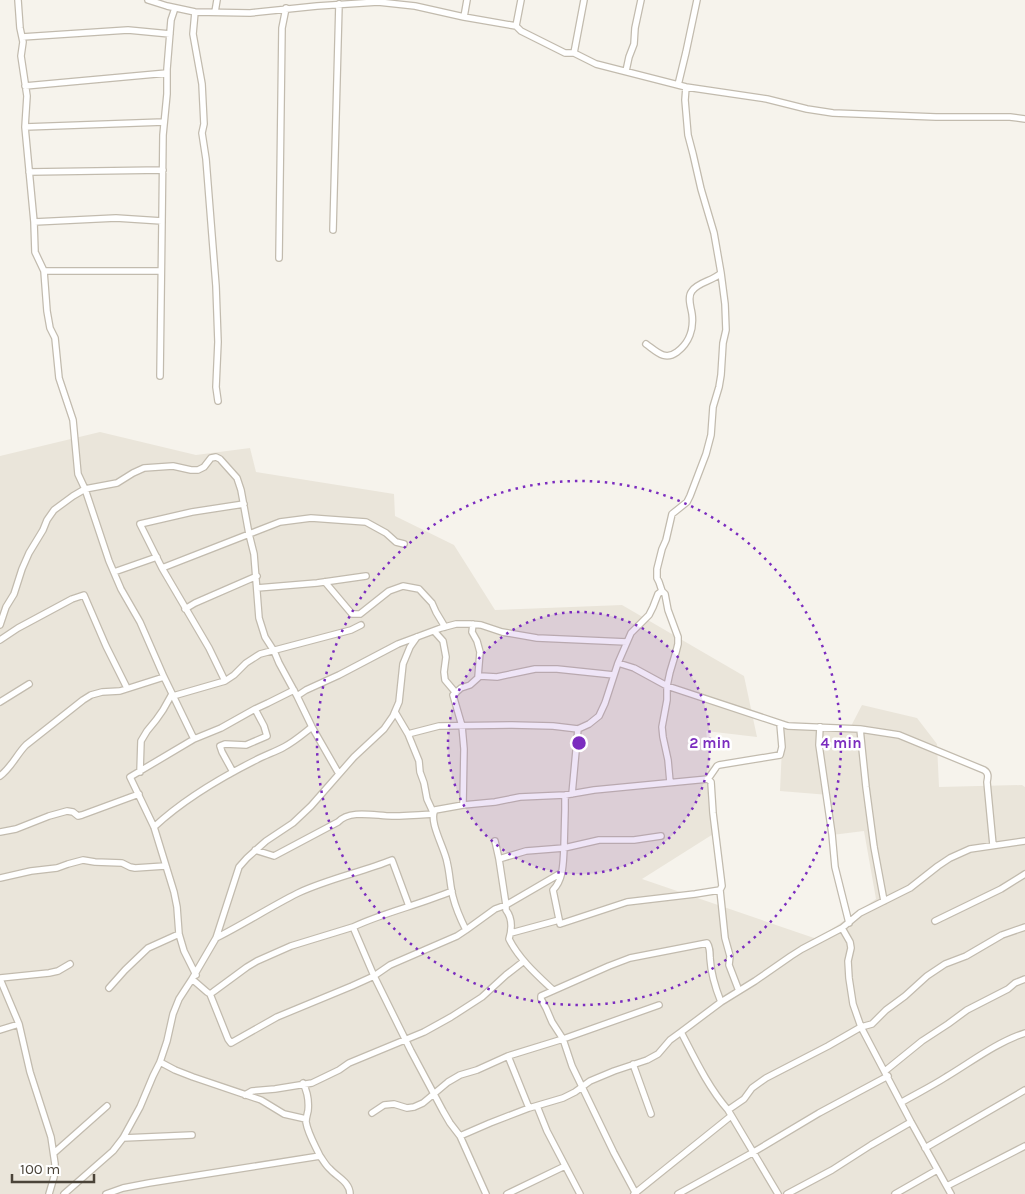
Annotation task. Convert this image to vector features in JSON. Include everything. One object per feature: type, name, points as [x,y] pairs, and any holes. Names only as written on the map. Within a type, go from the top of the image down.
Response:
[{"type":"street","points":[[18,0],[23,42],[21,56],[27,96],[24,127],[34,222],[35,252],[44,271],[47,311],[50,328],[55,338],[59,378],[73,420],[78,474],[121,589],[140,622],[172,695],[194,739]]},
{"type":"street","points":[[148,0],[195,12],[250,13],[316,3],[339,4],[384,1],[516,26],[521,31],[565,53],[574,53],[596,64],[686,87],[767,99],[833,113],[1025,119]]},
{"type":"street","points":[[215,12],[217,0]]},
{"type":"street","points":[[464,17],[467,0]]},
{"type":"street","points":[[516,26],[522,0]]},
{"type":"street","points":[[574,53],[584,0]]},
{"type":"street","points":[[626,71],[634,44],[635,28],[641,0]]},
{"type":"street","points":[[678,85],[697,0]]},
{"type":"street","points":[[333,230],[339,4]]},
{"type":"street","points":[[160,376],[162,170],[171,20],[175,8]]},
{"type":"street","points":[[279,258],[282,28],[286,8]]},
{"type":"street","points":[[195,12],[193,34],[202,84],[204,124],[202,141],[206,160],[216,286],[218,342],[216,387],[218,401]]},
{"type":"street","points":[[22,37],[128,30],[170,34]]},
{"type":"street","points":[[25,86],[167,73]]},
{"type":"street","points":[[670,782],[662,727],[668,700],[667,686],[678,644],[678,637],[668,610],[665,594],[657,578],[657,569],[671,515],[687,502],[706,454],[711,436],[713,408],[722,370],[723,343],[726,330],[722,273],[714,233],[688,135],[685,100],[686,87]]},
{"type":"street","points":[[24,127],[164,122]]},
{"type":"street","points":[[29,172],[162,170]]},
{"type":"street","points":[[34,222],[116,218],[162,220]]},
{"type":"street","points":[[44,271],[161,271]]},
{"type":"street","points":[[646,344],[666,356],[680,350],[688,342],[692,324],[690,292],[722,273]]},
{"type":"street","points":[[0,625],[29,553],[43,530],[49,515],[73,496],[85,489],[117,483],[144,468],[173,466],[198,470],[204,467],[211,458],[216,457],[220,459],[236,478],[241,490],[254,554],[260,623],[265,637],[296,693],[312,727],[340,774]]},
{"type":"street","points":[[225,680],[209,648],[162,568],[140,524],[192,512],[244,504]]},
{"type":"street","points":[[162,568],[280,522],[311,518],[366,522],[386,533],[396,542],[404,544]]},
{"type":"street","points":[[114,572],[157,558]]},
{"type":"street","points":[[185,609],[194,603],[256,576]]},
{"type":"street","points":[[257,588],[366,576]]},
{"type":"street","points":[[325,582],[352,614],[360,614],[389,591],[403,586],[419,589],[432,603],[446,627]]},
{"type":"street","points":[[408,734],[440,726],[512,725],[578,729],[589,724],[598,716],[605,703],[618,663],[631,633],[649,615],[658,594],[662,591]]},
{"type":"street","points":[[0,640],[18,628],[72,599],[84,595],[103,641],[127,688]]},
{"type":"street","points":[[561,873],[506,905],[495,909],[457,936],[390,965],[374,976],[352,986],[277,1017],[231,1043],[210,994],[194,977],[184,951],[179,934],[174,892],[154,827],[130,777],[194,739],[221,728],[255,709],[306,690],[380,653],[417,637],[456,624],[473,624],[502,632],[537,638],[627,642]]},
{"type":"street","points":[[473,624],[472,632],[480,652],[478,677],[480,676]]},
{"type":"street","points":[[140,772],[141,741],[172,695],[225,680],[260,654],[351,630],[361,625]]},
{"type":"street","points":[[434,631],[443,641],[446,657],[445,680],[456,693]]},
{"type":"street","points":[[64,1194],[113,1151],[123,1138],[140,1107],[152,1076],[160,1062],[179,999],[216,938],[239,867],[266,841],[294,823],[354,757],[384,729],[399,702],[403,664],[410,647],[417,637]]},
{"type":"street","points":[[618,663],[634,668],[667,686],[780,724],[860,729],[899,735],[987,772],[993,845]]},
{"type":"street","points":[[463,805],[464,749],[462,726],[453,695],[461,688],[470,685],[480,676],[496,677],[535,669],[557,669],[614,676]]},
{"type":"street","points":[[0,776],[26,745],[91,695],[120,691],[164,677]]},
{"type":"street","points":[[0,702],[29,684]]},
{"type":"street","points":[[233,772],[220,746],[226,744],[246,745],[268,736],[255,709]]},
{"type":"street","points":[[395,712],[408,734],[419,761],[427,799],[447,861],[458,914],[466,930]]},
{"type":"street","points":[[708,779],[719,765],[780,754],[782,748],[780,724]]},
{"type":"street","points":[[154,827],[180,806],[233,772],[284,748],[312,727]]},
{"type":"street","points":[[820,727],[819,745],[835,867],[849,923]]},
{"type":"street","points":[[572,794],[578,729]]},
{"type":"street","points":[[860,729],[874,847],[884,901]]},
{"type":"street","points":[[256,850],[274,856],[338,822],[342,818],[351,816],[433,813],[435,810],[520,797],[565,795],[594,790],[708,779]]},
{"type":"street","points":[[708,779],[711,782],[722,886],[720,890],[725,938],[730,956],[729,965],[739,991]]},
{"type":"street","points":[[0,832],[16,829],[67,811],[73,812],[78,816],[82,815],[138,794]]},
{"type":"street","points":[[565,795],[564,867],[559,881],[553,890],[560,924],[627,902],[720,890]]},
{"type":"street","points":[[499,859],[526,851],[564,848],[599,840],[634,840],[661,836]]},
{"type":"street","points":[[495,841],[506,910],[511,921],[509,940],[524,961],[553,990]]},
{"type":"street","points":[[460,1136],[529,1108],[563,1098],[590,1081],[647,1060],[658,1054],[670,1040],[721,1002],[770,972],[802,948],[842,928],[860,913],[910,888],[938,866],[960,853],[970,849],[1025,841]]},
{"type":"street","points":[[0,878],[31,871],[57,868],[83,860],[122,863],[135,868],[165,866]]},
{"type":"street","points":[[216,938],[298,893],[392,860],[409,906]]},
{"type":"street","points":[[935,921],[994,892],[1025,874]]},
{"type":"street","points":[[210,994],[247,966],[291,946],[353,927],[372,918],[452,891]]},
{"type":"street","points":[[511,933],[559,920]]},
{"type":"street","points":[[728,1110],[766,1078],[861,1027],[872,1024],[927,976],[945,964],[966,956],[1002,935],[1025,926]]},
{"type":"street","points":[[353,927],[374,976],[405,1039],[450,1123],[460,1136],[486,1194]]},
{"type":"street","points":[[842,928],[850,942],[849,978],[853,1004],[861,1027],[951,1194]]},
{"type":"street","points":[[109,988],[148,948],[179,934]]},
{"type":"street","points":[[721,1002],[713,982],[710,947],[707,943],[630,958],[541,996],[552,1022],[563,1039],[572,1066],[636,1194],[731,1116]]},
{"type":"street","points":[[245,1095],[252,1092],[312,1083],[349,1064],[424,1032],[482,996],[524,961]]},
{"type":"street","points":[[49,1194],[54,1177],[55,1164],[51,1137],[30,1072],[19,1024],[0,978],[49,973],[58,971],[70,964]]},
{"type":"street","points":[[678,1194],[887,1074],[922,1041],[956,1017],[1025,978]]},
{"type":"street","points":[[372,1113],[384,1105],[394,1104],[407,1108],[414,1107],[423,1103],[448,1082],[460,1075],[477,1070],[508,1056],[563,1039],[659,1004]]},
{"type":"street","points":[[0,1030],[19,1024]]},
{"type":"street","points":[[681,1032],[706,1079],[718,1099],[728,1110],[778,1194]]},
{"type":"street","points":[[902,1102],[1011,1038],[1025,1033]]},
{"type":"street","points":[[508,1056],[529,1108]]},
{"type":"street","points":[[160,1062],[193,1077],[261,1100],[284,1114],[306,1119]]},
{"type":"street","points":[[632,1064],[651,1114]]},
{"type":"street","points":[[303,1083],[306,1089],[308,1109],[306,1119],[308,1128],[320,1156],[328,1168],[346,1184],[350,1194]]},
{"type":"street","points":[[925,1148],[1025,1090]]},
{"type":"street","points":[[54,1152],[106,1106]]},
{"type":"street","points":[[537,1106],[547,1131],[580,1194]]},
{"type":"street","points":[[787,1194],[832,1170],[912,1122]]},
{"type":"street","points":[[123,1138],[192,1135]]},
{"type":"street","points":[[947,1186],[1025,1146]]},
{"type":"street","points":[[106,1194],[123,1188],[150,1183],[320,1156]]},
{"type":"street","points":[[507,1194],[565,1166]]},
{"type":"street","points":[[895,1194],[938,1170]]},
{"type":"shaded area","points":[[100,432],[196,455],[250,448],[256,472],[394,494],[395,516],[454,545],[495,610],[622,605],[744,676],[757,737],[706,731],[718,831],[642,879],[817,939],[876,899],[864,831],[832,835],[829,795],[780,791],[783,725],[849,730],[862,705],[917,718],[937,744],[939,787],[1022,785],[1025,787],[1025,1194],[0,1194],[0,456]]}]
